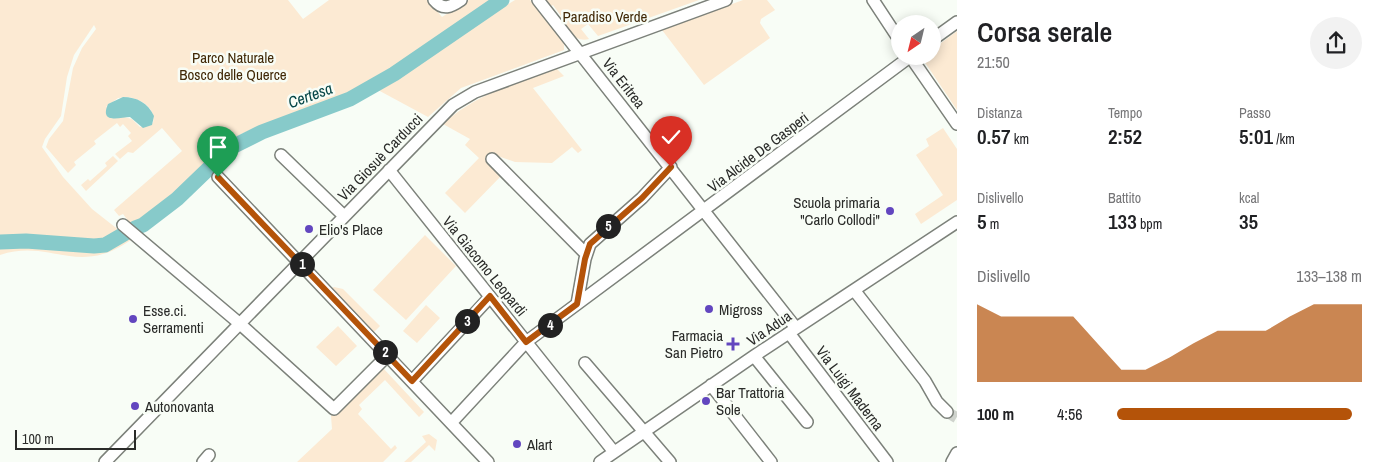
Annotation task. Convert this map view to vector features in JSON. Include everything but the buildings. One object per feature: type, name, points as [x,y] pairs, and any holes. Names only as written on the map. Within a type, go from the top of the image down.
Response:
[{"type":"street","points":[[434,0],[443,7],[450,8],[462,0]]},
{"type":"street","name":"Via Eritrea","points":[[538,0],[671,167],[793,330]]},
{"type":"street","name":"Via Giosuè Carducci","points":[[105,462],[438,120],[462,99],[475,92],[726,0]]},
{"type":"street","points":[[872,0],[891,28]]},
{"type":"street","points":[[941,34],[957,22]]},
{"type":"street","name":"Via Alcide De Gasperi","points":[[451,423],[526,342],[899,65]]},
{"type":"street","points":[[917,65],[957,124]]},
{"type":"street","points":[[281,155],[344,216]]},
{"type":"street","points":[[492,159],[586,254]]},
{"type":"street","points":[[577,304],[586,254],[594,239],[635,205],[671,167]]},
{"type":"street","name":"Via Giacomo Leopardi","points":[[389,170],[614,452]]},
{"type":"street","points":[[218,177],[488,462]]},
{"type":"street","name":"Via Adua","points":[[600,462],[754,356],[957,222]]},
{"type":"street","points":[[122,225],[240,323],[334,409],[388,355]]},
{"type":"street","points":[[854,290],[925,381],[937,402],[947,412]]},
{"type":"street","points":[[412,381],[490,296]]},
{"type":"street","name":"Via Luigi Maderna","points":[[793,330],[887,462]]},
{"type":"street","points":[[754,356],[807,422]]},
{"type":"street","points":[[585,363],[670,462]]},
{"type":"street","points":[[711,385],[771,462]]},
{"type":"street","points":[[952,462],[957,453]]},
{"type":"green space","name":"Parco Naturale Bosco delle Querce","points":[[0,0],[288,0],[303,19],[329,0],[428,0],[442,17],[469,0],[494,0],[367,86],[330,104],[267,123],[232,139],[221,147],[159,208],[132,226],[123,214],[119,216],[114,210],[182,151],[162,128],[133,153],[128,152],[120,159],[115,154],[132,141],[128,136],[131,133],[123,124],[120,127],[117,123],[94,141],[96,144],[74,162],[76,165],[68,173],[46,147],[49,139],[63,121],[73,68],[82,48],[96,29],[94,25],[74,55],[67,77],[61,116],[45,139],[42,147],[63,177],[92,209],[120,231],[92,241],[77,242],[15,237],[0,238]],"holes":[[[118,98],[133,98],[142,102],[150,109],[153,123],[140,127],[132,119],[124,117],[106,107]]]},
{"type":"green space","points":[[515,0],[530,0],[564,42],[564,50],[461,88],[428,117],[378,90],[454,37]]},
{"type":"green space","name":"Paradiso Verde","points":[[545,0],[699,0],[598,36],[588,24],[581,29],[589,39],[584,40],[575,37],[568,31],[559,19],[561,16],[553,5],[550,7]]},
{"type":"green space","points":[[743,0],[767,0],[775,10],[761,19],[760,23],[770,38],[704,85],[662,30]]},
{"type":"green space","points":[[957,31],[957,110],[927,65],[941,65],[941,43]]},
{"type":"green space","points":[[557,69],[564,76],[533,88],[582,150],[578,153],[572,147],[552,163],[515,162],[492,154],[503,174],[465,213],[445,193],[479,158],[465,145],[470,139],[443,124],[482,97]]},
{"type":"green space","points":[[943,128],[957,149],[957,200],[921,224],[915,214],[943,195],[916,155],[929,146],[926,139]]},
{"type":"green space","points":[[113,156],[118,161],[86,191],[81,185],[88,179],[90,181],[107,166],[105,163]]},
{"type":"green space","points":[[425,235],[456,266],[406,320],[373,290]]},
{"type":"green space","points":[[128,237],[131,240],[112,251],[95,256],[79,257],[35,251],[18,251],[0,255],[0,247],[7,245],[99,250],[111,247]]},
{"type":"green space","points":[[332,288],[343,289],[380,326],[374,332]]},
{"type":"green space","points":[[426,305],[440,318],[417,343],[403,331]]},
{"type":"green space","points":[[338,326],[357,346],[336,366],[316,347]]},
{"type":"green space","points":[[383,368],[424,412],[419,417],[385,380],[359,405],[362,409],[358,414],[391,449],[395,445],[397,448],[383,462],[297,462],[332,429],[331,416]]},
{"type":"green space","points":[[429,434],[437,440],[435,451],[429,445],[411,462],[404,462],[426,442],[422,436]]},
{"type":"water","points":[[123,97],[133,98],[145,104],[154,116],[152,125],[143,128],[130,117],[112,118],[106,115],[108,104]]},
{"type":"waterway","name":"Certesa","points":[[135,228],[143,225],[177,199],[230,148],[262,132],[350,99],[394,74],[502,0]]},
{"type":"waterway","name":"Certesa","points":[[0,242],[26,241],[94,246],[105,245],[124,234]]},
{"type":"tunnel","points":[[947,412],[957,418]]},
{"type":"place","name":"Scuola primaria \"Carlo Collodi\"","points":[[890,211]]},
{"type":"place","name":"Elio's Place","points":[[309,229]]},
{"type":"place","name":"Migross","points":[[709,309]]},
{"type":"place","name":"Esse.ci. Serramenti","points":[[133,319]]},
{"type":"place","name":"Farmacia San Pietro","points":[[733,344]]},
{"type":"place","name":"Bar Trattoria Sole","points":[[706,401]]},
{"type":"place","name":"Autonovanta","points":[[135,406]]},
{"type":"place","name":"Alart","points":[[517,444]]},
{"type":"route","points":[[218,177],[412,381],[490,296],[526,342],[577,304],[585,259],[590,244],[635,205],[671,167]]}]
